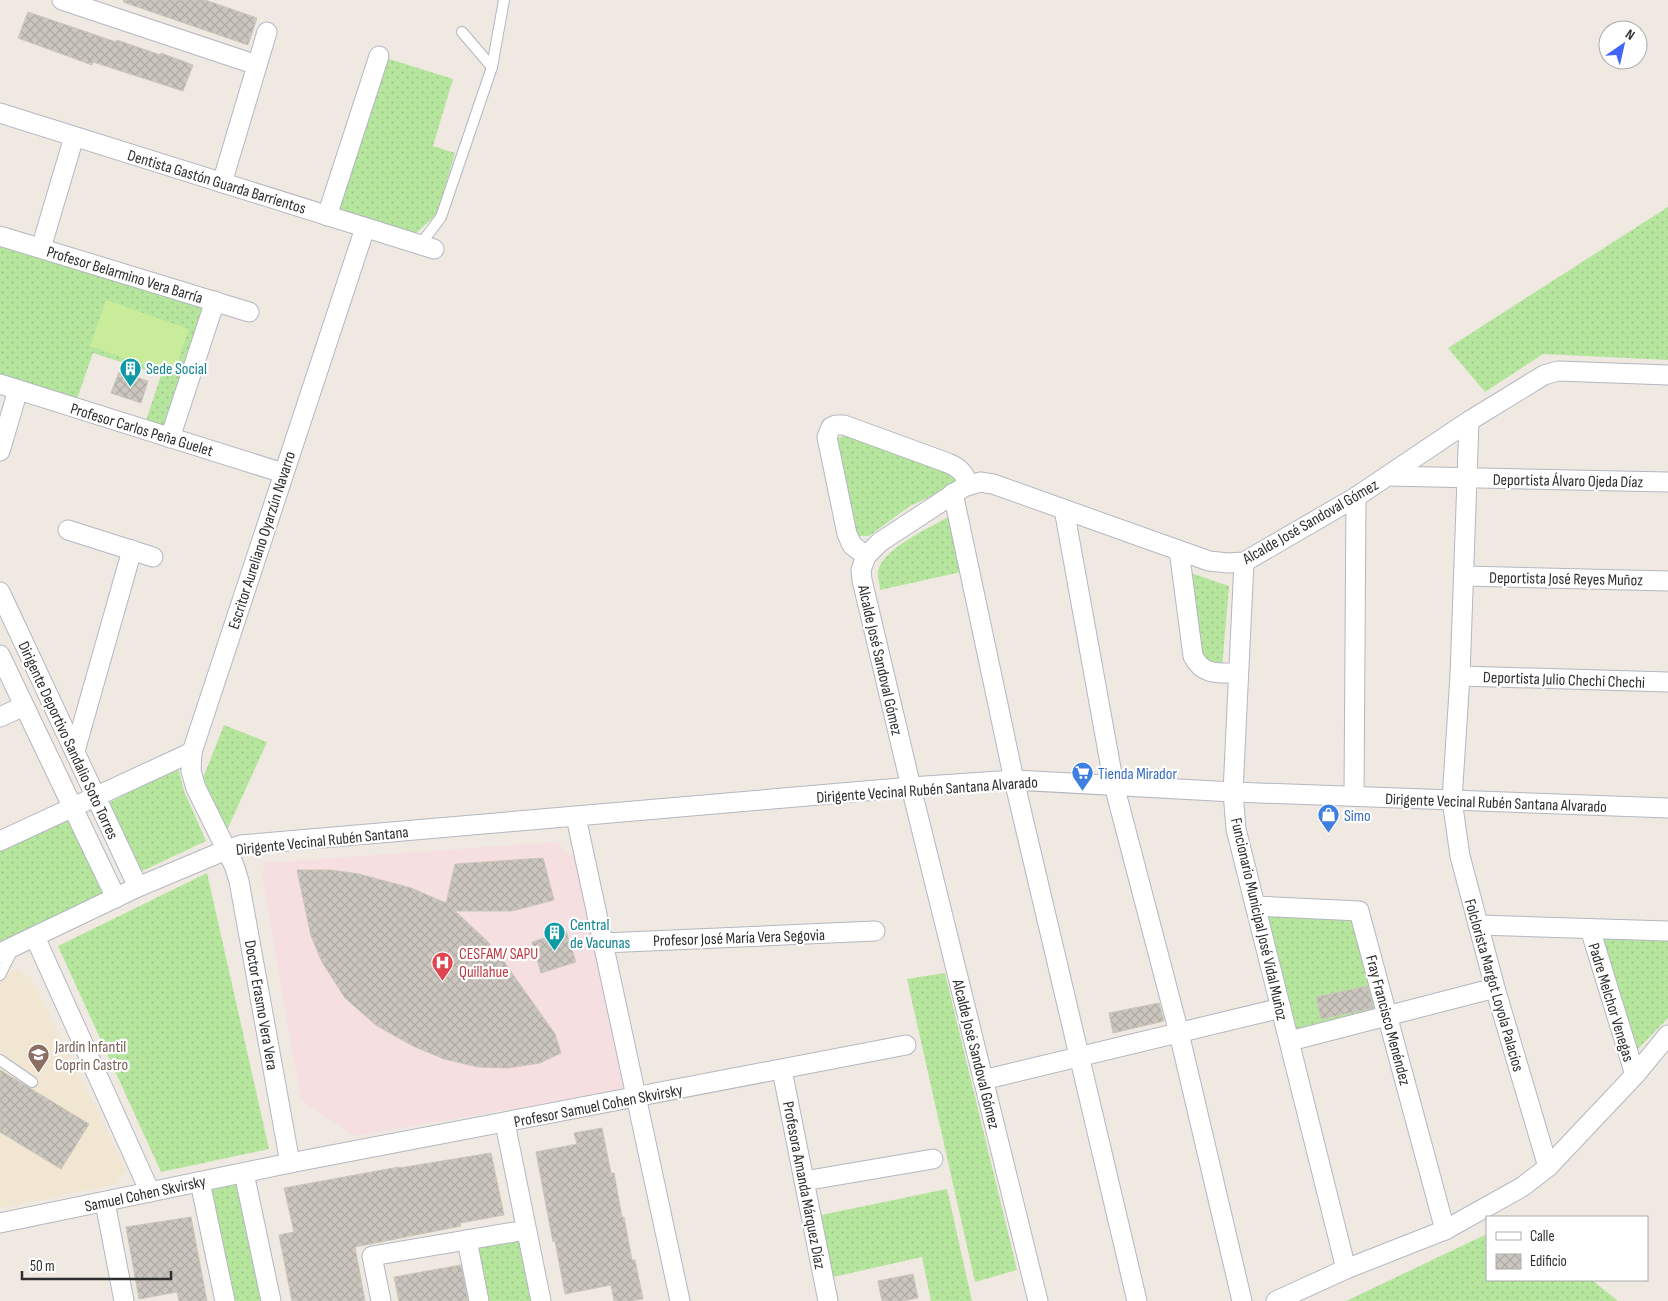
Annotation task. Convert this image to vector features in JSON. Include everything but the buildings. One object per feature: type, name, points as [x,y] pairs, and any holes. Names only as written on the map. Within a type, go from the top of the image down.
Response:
[{"type":"street","points":[[62,0],[257,65]]},
{"type":"street","points":[[222,183],[267,32]]},
{"type":"street","points":[[327,216],[379,56]]},
{"type":"street","name":"Dentista Gastón Guarda Barrientos","points":[[0,113],[427,247]]},
{"type":"street","points":[[41,248],[74,137]]},
{"type":"street","name":"Escritor Aureliano Oyarzún Navarro","points":[[226,850],[196,788],[191,771],[192,752],[365,228]]},
{"type":"street","name":"Profesor Belarmino Vera Barría","points":[[0,236],[249,312]]},
{"type":"street","points":[[170,438],[215,301]]},
{"type":"street","name":"Alcalde José Sandoval Gómez","points":[[961,489],[980,482],[993,484],[1210,561],[1244,562],[1356,497],[1469,421],[1550,372],[1668,375]]},
{"type":"street","points":[[0,451],[9,387]]},
{"type":"street","name":"Profesor Carlos Peña Guelet","points":[[9,387],[283,473]]},
{"type":"street","name":"Folclorista Margot Loyola Palacios","points":[[1469,421],[1460,676],[1452,800],[1460,856],[1494,988],[1548,1167]]},
{"type":"street","points":[[961,489],[880,542],[866,556],[852,545],[847,534],[827,437],[831,427],[844,425],[948,463],[965,474],[961,489],[1014,780],[1137,1301]]},
{"type":"street","name":"Alcalde José Sandoval Gómez","points":[[1387,476],[1467,478]]},
{"type":"street","name":"Deportista Álvaro Ojeda Díaz","points":[[1467,478],[1668,482]]},
{"type":"street","points":[[1354,796],[1356,497]]},
{"type":"street","points":[[1064,509],[1114,785],[1179,1033],[1242,1301]]},
{"type":"street","points":[[68,530],[153,557]]},
{"type":"street","points":[[74,751],[132,550]]},
{"type":"street","points":[[1180,550],[1193,656],[1197,664],[1209,672],[1238,673]]},
{"type":"street","name":"Alcalde José Sandoval Gómez","points":[[866,556],[861,570],[862,580],[911,788],[1038,1301]]},
{"type":"street","name":"Funcionario Municipal José Vidal Muñoz","points":[[1244,562],[1233,792],[1236,829],[1346,1269]]},
{"type":"street","name":"Deportista José Reyes Muñoz","points":[[1464,576],[1668,581]]},
{"type":"street","name":"Dirigente Deportivo Sandalio Soto Torres","points":[[0,592],[138,887]]},
{"type":"street","name":"Dirigente Deportivo Sandalio Soto Torres","points":[[0,655],[116,898]]},
{"type":"street","name":"Deportista Julio Chechi Chechi","points":[[1460,676],[1668,682]]},
{"type":"street","points":[[0,718],[24,706]]},
{"type":"street","points":[[0,841],[192,752]]},
{"type":"street","name":"Dirigente Vecinal Rubén Santana Alvarado","points":[[576,817],[1014,780],[1233,792],[1668,808]]},
{"type":"street","points":[[576,817],[680,1301]]},
{"type":"street","name":"Dirigente Vecinal Rubén Santana","points":[[7,949],[138,887],[226,850],[241,846],[576,817]]},
{"type":"street","name":"Doctor Erasmo Vera Vera","points":[[226,850],[234,865],[239,881],[290,1163]]},
{"type":"street","name":"Fray Francisco Menéndez","points":[[1255,906],[1359,911],[1445,1230]]},
{"type":"street","points":[[1478,926],[1668,931]]},
{"type":"street","name":"Padre Melchor Venegas","points":[[1590,929],[1634,1074]]},
{"type":"street","name":"Profesor José María Vera Segovia","points":[[603,943],[875,931]]},
{"type":"street","points":[[35,937],[150,1192]]},
{"type":"street","points":[[1290,1041],[1494,988]]},
{"type":"street","points":[[983,1080],[1281,1008]]},
{"type":"street","points":[[1276,1301],[1346,1269],[1445,1230],[1522,1187],[1548,1167],[1668,1035]]},
{"type":"street","name":"Profesor Samuel Cohen Skvirsky","points":[[290,1163],[906,1045]]},
{"type":"street","name":"Profesora Amanda Márquez Díaz","points":[[782,1070],[828,1301]]},
{"type":"street","points":[[505,1123],[540,1301]]},
{"type":"street","points":[[804,1181],[934,1159]]},
{"type":"street","name":"Samuel Cohen Skvirsky","points":[[0,1223],[290,1163]]},
{"type":"street","points":[[244,1172],[271,1301]]},
{"type":"street","points":[[200,1182],[225,1301]]},
{"type":"street","points":[[105,1202],[121,1300]]},
{"type":"street","points":[[381,1301],[372,1256],[526,1230]]},
{"type":"street","points":[[467,1240],[479,1301]]},
{"type":"lane","points":[[427,247],[441,217],[492,67],[504,0]]},
{"type":"lane","points":[[462,32],[492,67]]},
{"type":"lane","points":[[0,975],[7,949]]},
{"type":"lane","points":[[0,1060],[32,1082]]},
{"type":"shaded area","name":"CESFAM/ SAPU Quillahue","points":[[556,842],[579,862],[628,1089],[355,1136],[301,1100],[262,874],[265,863]]},
{"type":"shaded area","name":"Jardín Infantil Coprin Castro","points":[[16,969],[31,979],[126,1169],[116,1184],[0,1208],[0,977]]},
{"type":"green space","points":[[386,58],[453,79],[433,146],[455,153],[437,214],[415,234],[333,212]]},
{"type":"green space","points":[[1668,207],[1668,360],[1543,354],[1485,392],[1448,348]]},
{"type":"green space","points":[[0,242],[208,305],[166,431],[145,424],[161,375],[93,353],[76,402],[0,378]]},
{"type":"green space","points":[[106,300],[189,329],[173,375],[90,346]]},
{"type":"green space","points":[[847,434],[956,472],[963,482],[910,506],[869,536],[859,536],[852,530],[837,439]]},
{"type":"green space","points":[[950,516],[961,572],[880,590],[878,571],[882,562],[889,554],[920,532]]},
{"type":"green space","points":[[1191,573],[1229,586],[1222,668],[1202,657]]},
{"type":"green space","points":[[224,725],[267,742],[227,830],[203,778]]},
{"type":"green space","points":[[178,767],[184,791],[206,841],[140,872],[109,803]]},
{"type":"green space","points":[[68,818],[105,894],[0,944],[0,850]]},
{"type":"green space","points":[[207,873],[269,1149],[161,1172],[58,946]]},
{"type":"green space","points":[[1257,907],[1358,912],[1386,1014],[1291,1040]]},
{"type":"green space","points":[[1598,934],[1668,941],[1668,1018],[1634,1053]]},
{"type":"green space","points":[[945,973],[1017,1270],[975,1282],[907,979]]},
{"type":"green space","points":[[240,1180],[265,1301],[230,1301],[207,1187]]},
{"type":"green space","points":[[947,1189],[972,1301],[931,1301],[922,1257],[833,1277],[821,1215]]},
{"type":"green space","points":[[1486,1234],[1486,1281],[1593,1281],[1618,1301],[1346,1301]]},
{"type":"green space","points":[[519,1240],[531,1301],[489,1301],[478,1247]]},
{"type":"place","name":"Sede Social","points":[[130,387]]},
{"type":"place","name":"Tienda Mirador","points":[[1082,792]]},
{"type":"place","name":"Simo","points":[[1328,834]]},
{"type":"place","name":"Central de Vacunas","points":[[554,952]]},
{"type":"place","name":"CESFAM/ SAPU Quillahue","points":[[443,981]]},
{"type":"place","name":"Jardín Infantil Coprin Castro","points":[[39,1074]]}]
